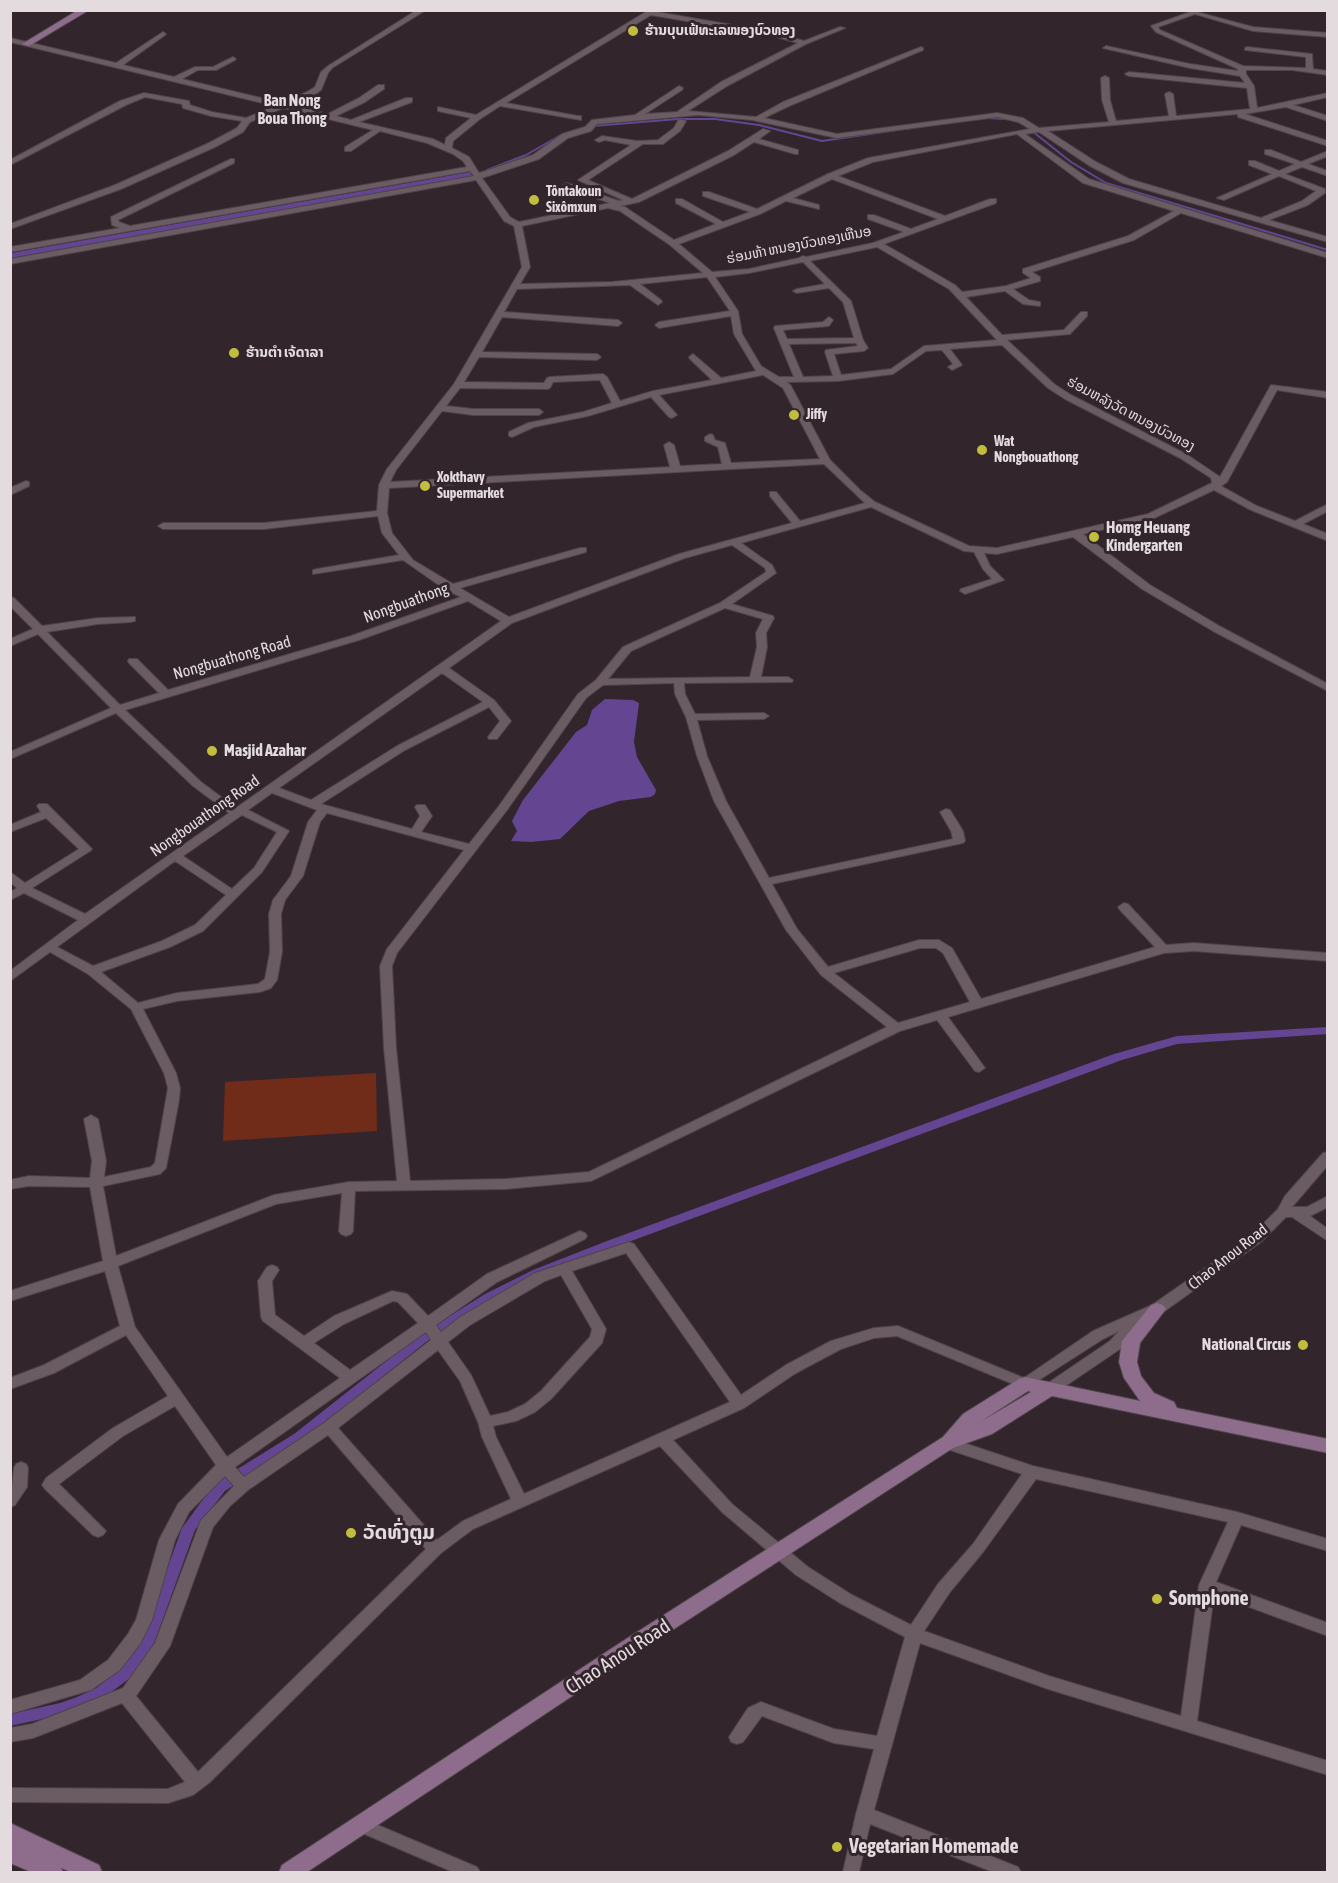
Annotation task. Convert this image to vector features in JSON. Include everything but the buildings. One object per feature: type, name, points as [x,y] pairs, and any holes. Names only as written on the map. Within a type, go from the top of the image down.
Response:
[{"type":"main road","points":[[13,41],[71,10]]},
{"type":"main road","points":[[26,44],[85,10]]},
{"type":"main road","points":[[1156,1309],[1131,1341],[1128,1362],[1133,1378],[1148,1398],[1222,1424]]},
{"type":"main road","points":[[1025,1384],[1328,1446]]},
{"type":"main road","name":"Chao Anou Road","points":[[290,1872],[946,1443],[970,1419],[1025,1384]]},
{"type":"main road","name":"Chao Anou Road","points":[[946,1443],[985,1429],[1050,1389]]},
{"type":"main road","points":[[10,1832],[90,1872]]},
{"type":"main road","points":[[10,1852],[52,1872]]},
{"type":"street","points":[[10,227],[118,187],[212,145],[240,130],[248,120],[314,92],[330,67],[423,10]]},
{"type":"street","points":[[448,148],[449,140],[477,117],[653,12],[774,34],[804,43]]},
{"type":"street","points":[[1254,111],[1250,86],[1242,71],[1158,31],[1154,26],[1195,12],[1252,29],[1328,35]]},
{"type":"street","points":[[599,140],[605,138],[639,144],[660,142],[678,129],[680,118],[724,84],[804,43],[842,28]]},
{"type":"street","points":[[117,66],[163,34]]},
{"type":"street","points":[[13,41],[351,122],[448,148],[466,159],[507,219],[518,225],[632,201],[686,176],[766,132]]},
{"type":"street","points":[[1106,48],[1190,66],[1242,71],[1309,70],[1328,73]]},
{"type":"street","points":[[757,119],[786,104],[921,49]]},
{"type":"street","points":[[1248,49],[1310,55],[1309,70]]},
{"type":"street","points":[[175,80],[197,68],[213,69],[233,59]]},
{"type":"street","points":[[1129,74],[1250,86]]},
{"type":"street","points":[[1105,78],[1106,100],[1113,124]]},
{"type":"street","points":[[328,117],[362,100],[381,87]]},
{"type":"street","points":[[637,117],[679,88]]},
{"type":"street","points":[[11,163],[144,94],[186,103],[186,106],[211,114],[248,120]]},
{"type":"street","points":[[1169,94],[1173,119]]},
{"type":"street","points":[[673,243],[757,212],[867,161],[1020,132],[1254,111],[1288,106],[1328,95]]},
{"type":"street","points":[[351,122],[409,100]]},
{"type":"street","points":[[500,104],[578,118]]},
{"type":"street","points":[[1288,106],[1328,119]]},
{"type":"street","points":[[441,109],[477,117]]},
{"type":"street","points":[[1234,113],[1328,144]]},
{"type":"street","points":[[10,261],[477,174],[529,160],[565,136],[589,126],[637,117],[680,118],[724,115],[757,119],[837,136],[992,115],[1017,118],[1110,174],[1328,240]]},
{"type":"street","points":[[348,149],[378,129]]},
{"type":"street","points":[[1020,132],[1086,181],[1328,256]]},
{"type":"street","points":[[753,139],[795,152]]},
{"type":"street","points":[[632,201],[583,183],[582,180],[639,144]]},
{"type":"street","points":[[1268,152],[1328,174]]},
{"type":"street","points":[[1221,198],[1328,153]]},
{"type":"street","points":[[129,229],[114,223],[114,219],[231,161]]},
{"type":"street","points":[[1252,163],[1322,191],[1300,206],[1285,209],[1260,221]]},
{"type":"street","points":[[10,250],[477,174]]},
{"type":"street","points":[[831,176],[946,219]]},
{"type":"street","points":[[567,185],[622,208],[673,243],[710,275],[735,313],[738,334],[745,348],[763,372],[787,386],[826,461],[872,504],[957,546],[978,551],[997,551],[1150,516],[1216,487],[1226,478],[1274,387],[1328,395]]},
{"type":"street","points":[[706,194],[757,212]]},
{"type":"street","points":[[785,198],[816,207]]},
{"type":"street","points":[[679,201],[723,225]]},
{"type":"street","name":"ຮ່ອມຫ້າ ຫນອງບົວທອງເຫືນອ","points":[[517,287],[632,282],[749,271],[803,258],[852,252],[993,201]]},
{"type":"street","points":[[961,295],[1007,288],[1037,279],[1026,270],[1131,238],[1179,211]]},
{"type":"street","points":[[871,217],[912,232]]},
{"type":"street","points":[[508,621],[421,571],[405,557],[387,533],[382,513],[384,485],[392,469],[458,385],[517,287],[527,259],[518,225]]},
{"type":"street","name":"ຮ່ອມຫລັງວັດ ຫນອງບົວທອງ","points":[[878,244],[935,276],[961,295],[1002,340],[1051,386],[1089,409],[1183,456],[1214,476],[1217,480],[1216,487],[1254,508],[1328,538]]},
{"type":"street","points":[[803,258],[847,302],[858,340],[864,348],[829,352],[838,378]]},
{"type":"street","points":[[632,282],[658,302]]},
{"type":"street","points":[[797,291],[830,286]]},
{"type":"street","points":[[1007,288],[1026,302],[1037,304]]},
{"type":"street","points":[[659,325],[735,313]]},
{"type":"street","points":[[500,314],[618,323]]},
{"type":"street","points":[[779,380],[838,378],[888,372],[903,366],[919,350],[1068,332],[1084,314]]},
{"type":"street","points":[[799,378],[779,327],[826,324],[829,320]]},
{"type":"street","points":[[784,342],[858,340]]},
{"type":"street","points":[[944,347],[958,365],[952,367]]},
{"type":"street","points":[[477,354],[597,357]]},
{"type":"street","points":[[693,357],[719,381]]},
{"type":"street","points":[[512,434],[531,425],[653,394],[763,372]]},
{"type":"street","points":[[458,385],[547,386],[550,380],[603,377],[617,404]]},
{"type":"street","points":[[653,394],[672,416]]},
{"type":"street","points":[[441,408],[473,412],[539,412]]},
{"type":"street","points":[[710,437],[710,441],[722,445],[727,467]]},
{"type":"street","points":[[669,445],[676,470]]},
{"type":"street","points":[[384,485],[826,461]]},
{"type":"street","points":[[10,492],[26,484]]},
{"type":"street","points":[[773,494],[798,524]]},
{"type":"street","name":"Nongbouathong Road","points":[[10,977],[86,919],[177,857],[508,621],[682,556],[872,504]]},
{"type":"street","points":[[1295,525],[1328,507]]},
{"type":"street","points":[[163,526],[264,526],[382,513]]},
{"type":"street","points":[[1076,534],[1146,587],[1217,629],[1328,688]]},
{"type":"street","points":[[404,1185],[390,1048],[386,966],[400,937],[470,849],[582,696],[600,682],[627,649],[724,605],[771,573],[769,567],[734,542]]},
{"type":"street","points":[[450,588],[583,550]]},
{"type":"street","points":[[965,591],[999,580],[986,567],[978,551]]},
{"type":"street","points":[[317,572],[405,557]]},
{"type":"street","name":"Nongbuathong","points":[[355,638],[467,598]]},
{"type":"street","points":[[10,600],[117,709],[197,784],[239,813],[283,831],[258,870],[199,928],[166,944],[92,971]]},
{"type":"street","points":[[724,605],[769,618],[762,633],[762,647],[755,680]]},
{"type":"street","points":[[10,643],[38,630],[98,621],[131,619]]},
{"type":"street","name":"Nongbuathong Road","points":[[10,756],[117,709],[355,638]]},
{"type":"street","points":[[133,661],[165,693]]},
{"type":"street","points":[[442,668],[490,702],[506,721],[493,737]]},
{"type":"street","points":[[679,680],[680,694],[691,717],[702,756],[720,801],[792,930],[825,972],[896,1028]]},
{"type":"street","points":[[600,682],[788,680]]},
{"type":"street","points":[[136,1007],[177,997],[260,988],[267,985],[271,980],[276,952],[275,914],[279,900],[297,876],[318,807],[401,748],[490,702]]},
{"type":"street","points":[[691,717],[764,716]]},
{"type":"street","points":[[271,789],[318,807],[470,849]]},
{"type":"street","points":[[414,834],[426,816],[421,807]]},
{"type":"street","points":[[10,829],[45,809],[86,849],[10,897]]},
{"type":"street","points":[[764,882],[959,841],[957,831],[946,812]]},
{"type":"street","points":[[177,857],[233,895]]},
{"type":"street","points":[[10,875],[25,889],[86,919]]},
{"type":"street","points":[[1125,907],[1163,949]]},
{"type":"street","points":[[825,972],[919,944],[939,944],[948,951],[977,1004]]},
{"type":"street","points":[[10,1296],[110,1264],[266,1203],[349,1187],[528,1183],[591,1176],[609,1170],[896,1028],[1163,949],[1194,946],[1328,957]]},
{"type":"street","points":[[11,1185],[29,1181],[96,1184],[155,1171],[161,1166],[174,1088],[167,1066],[136,1007],[92,971],[49,947]]},
{"type":"street","points":[[939,1014],[979,1068]]},
{"type":"street","points":[[91,1119],[99,1161],[96,1184],[110,1264],[128,1328],[225,1467],[243,1486]]},
{"type":"street","name":"Chao Anou Road","points":[[1025,1384],[1098,1335],[1140,1319],[1156,1309],[1256,1239],[1290,1213],[1290,1199],[1328,1156]]},
{"type":"street","points":[[346,1231],[349,1187]]},
{"type":"street","points":[[1290,1213],[1309,1212],[1328,1201]]},
{"type":"street","points":[[1290,1213],[1328,1236]]},
{"type":"street","points":[[10,1735],[33,1731],[126,1696],[162,1646],[206,1524],[243,1486],[329,1427],[492,1278],[580,1236]]},
{"type":"street","points":[[10,1707],[86,1685],[114,1665],[134,1639],[144,1620],[167,1540],[183,1508],[225,1467],[350,1377],[540,1277],[629,1247],[739,1404]]},
{"type":"street","points":[[485,1422],[510,1417],[530,1408],[546,1395],[597,1339],[599,1329],[564,1269]]},
{"type":"street","points":[[273,1270],[266,1281],[266,1315],[302,1344],[350,1377]]},
{"type":"street","points":[[302,1344],[339,1320],[392,1296],[402,1298],[432,1332],[466,1379],[485,1422],[489,1437],[519,1500]]},
{"type":"street","name":"Chao Anou Road","points":[[1050,1389],[1115,1345],[1140,1319]]},
{"type":"street","points":[[10,1384],[49,1368],[128,1328]]},
{"type":"street","points":[[10,1796],[168,1796],[196,1783],[436,1549],[468,1525],[519,1500],[739,1404],[791,1369],[836,1345],[886,1331],[903,1333],[1025,1384]]},
{"type":"street","points":[[98,1531],[50,1485],[51,1482],[118,1432],[177,1398]]},
{"type":"street","points":[[329,1427],[436,1549]]},
{"type":"street","points":[[662,1438],[728,1508],[802,1571],[846,1599],[914,1634],[981,1660],[1328,1768]]},
{"type":"street","points":[[946,1443],[1032,1472],[1237,1518],[1328,1545]]},
{"type":"street","points":[[10,1502],[19,1487],[21,1468]]},
{"type":"street","points":[[851,1872],[864,1814],[914,1634],[944,1588],[978,1548],[1032,1472]]},
{"type":"street","points":[[1188,1725],[1207,1585],[1237,1518]]},
{"type":"street","points":[[1207,1585],[1328,1630]]},
{"type":"street","points":[[126,1696],[196,1783]]},
{"type":"street","points":[[737,1737],[757,1709],[761,1709],[834,1736],[883,1744]]},
{"type":"street","points":[[864,1814],[1012,1872]]},
{"type":"street","points":[[361,1825],[471,1872]]},
{"type":"shaded area","points":[[470,172],[473,177],[11,258],[11,253]]},
{"type":"shaded area","points":[[605,699],[633,700],[639,703],[634,742],[637,757],[656,790],[655,794],[651,797],[619,801],[589,811],[560,839],[531,842],[511,841],[517,831],[512,821],[523,800],[576,732],[587,725],[592,710]]},
{"type":"shaded area","points":[[376,1073],[377,1131],[223,1141],[225,1082]]},
{"type":"waterway","points":[[987,118],[1005,119]]},
{"type":"waterway","points":[[593,126],[678,119],[715,119],[759,125],[822,141],[939,124]]},
{"type":"waterway","points":[[567,133],[586,127]]},
{"type":"waterway","points":[[1032,131],[1071,162],[1106,183],[1328,250]]},
{"type":"waterway","points":[[487,170],[526,155],[561,135]]},
{"type":"waterway","points":[[10,1720],[61,1709],[82,1701],[101,1692],[125,1674],[145,1649],[189,1528],[220,1487],[299,1437],[422,1339],[489,1297],[537,1273],[611,1244],[1118,1057],[1177,1040],[1328,1030]]},
{"type":"place","name":"ຮ້ານບຸບເຟ້ທະເລໜອງບົວທອງ","points":[[633,31]]},
{"type":"place","name":"Tôntakoun Sixômxun","points":[[534,200]]},
{"type":"place","name":"ຮ້ານຕຳ ເຈ້ດາລາ","points":[[234,353]]},
{"type":"place","name":"Jiffy","points":[[794,415]]},
{"type":"place","name":"Wat Nongbouathong","points":[[982,450]]},
{"type":"place","name":"Xokthavy Supermarket","points":[[425,486]]},
{"type":"place","name":"Homg Heuang Kindergarten","points":[[1094,537]]},
{"type":"place","name":"Masjid Azahar","points":[[212,751]]},
{"type":"place","name":"National Circus","points":[[1303,1345]]},
{"type":"place","name":"ວັດທົ່ງຕູມ","points":[[351,1533]]},
{"type":"place","name":"Somphone","points":[[1157,1599]]},
{"type":"place","name":"Vegetarian Homemade","points":[[837,1847]]},
{"type":"district","name":"Ban Nong Boua Thong","points":[[292,110]]}]
